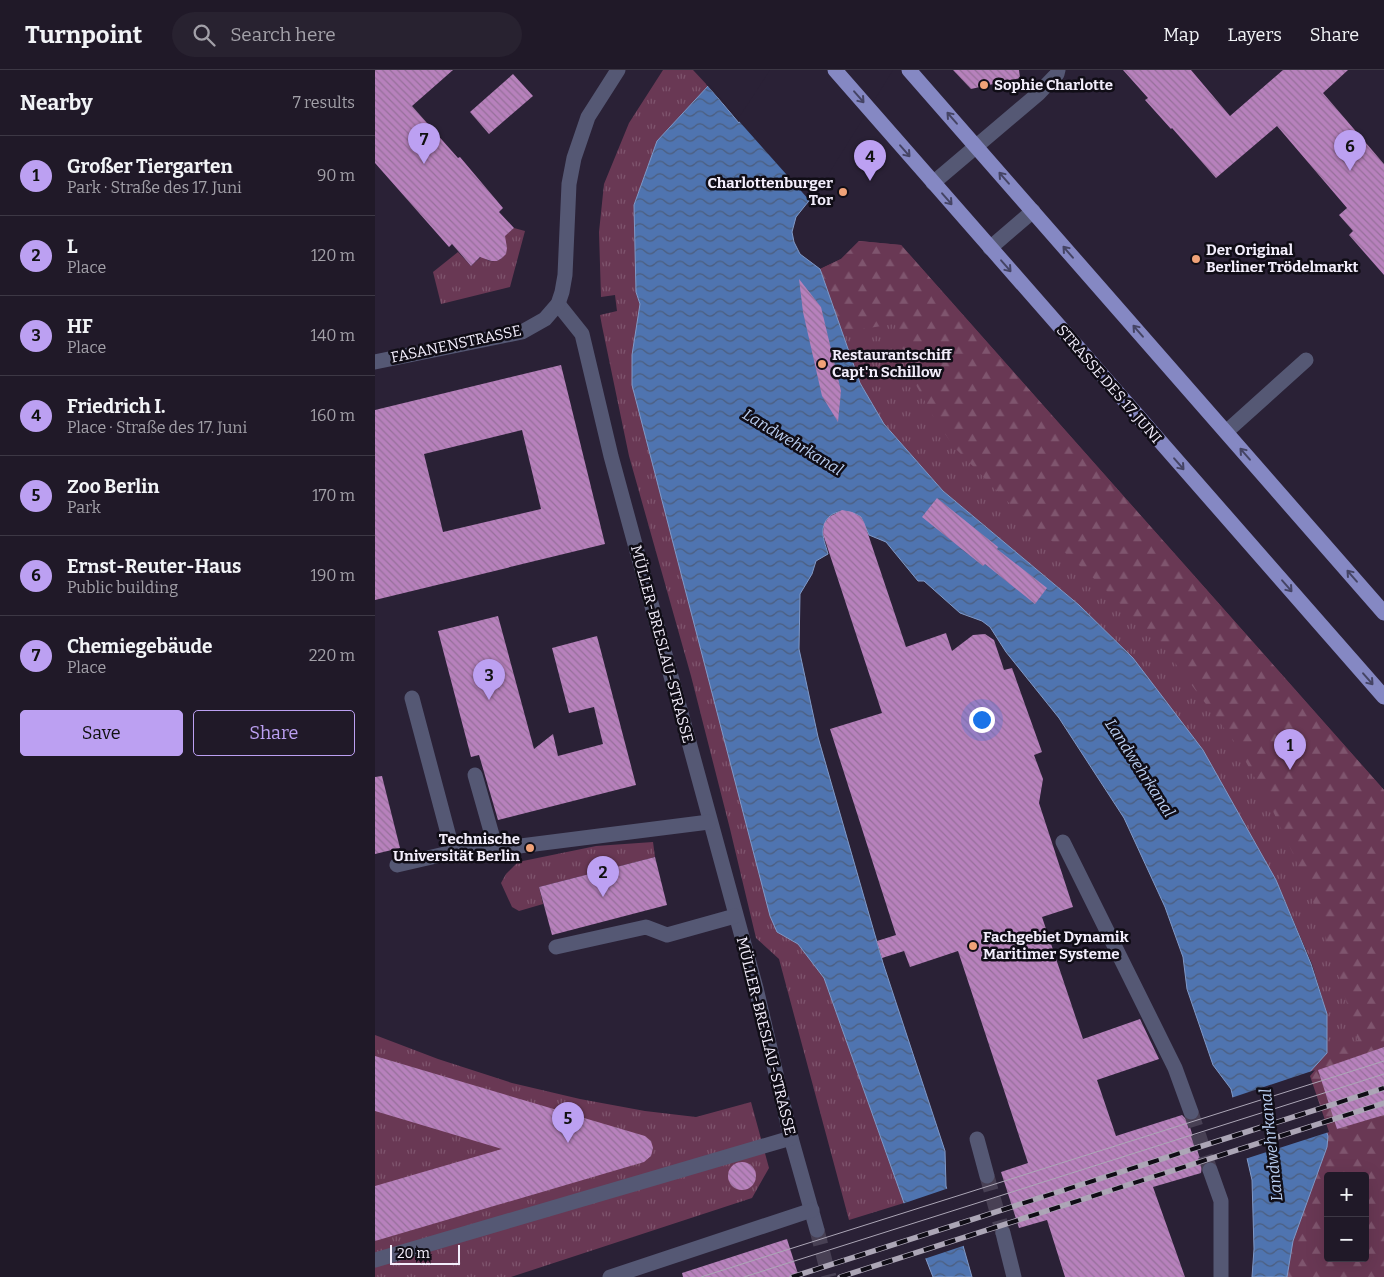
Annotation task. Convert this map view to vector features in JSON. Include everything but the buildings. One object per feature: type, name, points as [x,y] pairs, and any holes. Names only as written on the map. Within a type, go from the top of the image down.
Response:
[{"type":"main road","name":"STRASSE DES 17. JUNI","points":[[835,70],[1384,697]]},
{"type":"main road","points":[[909,70],[1384,613]]},
{"type":"street","points":[[558,304],[565,275],[569,184],[574,158],[588,117],[618,70]]},
{"type":"street","points":[[933,183],[1044,88],[1058,70]]},
{"type":"street","points":[[991,248],[1033,211]]},
{"type":"street","name":"FASANENSTRASSE","points":[[375,362],[521,332],[545,319],[558,304]]},
{"type":"street","name":"MÜLLER-BRESLAU-STRASSE","points":[[558,304],[582,334],[611,456],[709,822],[756,988],[791,1138],[817,1230]]},
{"type":"street","points":[[1226,432],[1305,360]]},
{"type":"street","points":[[411,698],[453,852]]},
{"type":"street","points":[[475,775],[496,849]]},
{"type":"street","points":[[397,866],[484,845],[496,849],[709,822]]},
{"type":"street","points":[[1063,842],[1175,1068],[1191,1112]]},
{"type":"street","points":[[557,947],[646,927],[667,935],[735,916]]},
{"type":"street","points":[[375,1260],[791,1138]]},
{"type":"street","points":[[977,1139],[987,1176]]},
{"type":"street","points":[[1210,1170],[1221,1201],[1221,1277]]},
{"type":"street","points":[[610,1277],[812,1210]]},
{"type":"street","points":[[1003,1233],[1015,1277]]},
{"type":"green space","points":[[663,70],[693,70],[708,86],[657,141],[634,205],[636,292],[640,304],[638,320],[777,932],[798,944],[824,978],[904,1203],[849,1220],[779,959],[756,938],[691,676],[629,456],[600,315],[617,311],[615,295],[601,297],[599,232],[604,184],[629,123]]},
{"type":"green space","points":[[514,228],[525,231],[510,287],[441,304],[433,272],[458,252],[471,266],[482,256],[491,261],[500,259],[506,253],[502,238]]},
{"type":"green space","points":[[859,241],[901,245],[1384,790],[1384,1277],[1287,1277],[1327,1053],[1327,1014],[1312,964],[1276,880],[1133,658],[1079,605],[943,491],[884,424],[860,383],[820,269],[841,259]]},
{"type":"green space","points":[[859,241],[901,245],[1384,790],[1384,1277],[1287,1277],[1293,1241],[1327,1147],[1328,1136],[1307,1075],[1327,1053],[1358,1040],[1315,906],[1271,807],[1236,744],[1157,639],[1089,574],[1012,506],[955,448],[934,418],[909,372],[895,324],[842,332],[820,269],[841,259]]},
{"type":"green space","points":[[653,842],[655,857],[539,887],[543,904],[519,911],[512,907],[501,883],[506,874],[518,862],[596,846]]},
{"type":"green space","points":[[375,1035],[438,1059],[512,1083],[580,1099],[645,1111],[696,1117],[751,1102],[769,1168],[752,1198],[511,1277],[375,1277]]},
{"type":"water","name":"Landwehrkanal","points":[[773,70],[891,70],[808,202],[796,217],[792,232],[794,242],[800,254],[820,269],[860,383],[884,424],[943,491],[1079,605],[1133,658],[1203,750],[1276,880],[1311,964],[1327,1014],[1327,1053],[1307,1075],[1328,1136],[1327,1147],[1293,1241],[1287,1277],[1252,1277],[1254,1249],[1252,1180],[1231,1089],[1213,1065],[1187,989],[1183,957],[1165,907],[1124,818],[1059,718],[1006,652],[990,627],[982,621],[960,613],[924,581],[918,581],[886,542],[869,535],[861,517],[850,512],[844,511],[833,514],[825,523],[823,535],[828,554],[816,561],[812,574],[800,594],[799,649],[818,737],[883,963],[945,1151],[946,1186],[972,1277],[933,1277],[904,1203],[824,978],[798,944],[777,932],[770,916],[632,385],[632,355],[640,304],[636,292],[634,205],[657,141],[708,86],[739,123]]},
{"type":"pier","points":[[770,70],[893,70],[815,196],[810,201],[706,84],[709,84],[738,119]]},
{"type":"pier","points":[[1315,1070],[1310,1076],[1329,1132],[1245,1159],[1231,1098]]},
{"type":"pier","points":[[949,1188],[966,1245],[924,1259],[902,1204]]},
{"type":"tunnel","points":[[1191,1112],[1210,1170]]},
{"type":"tunnel","points":[[987,1176],[1003,1233]]},
{"type":"tunnel","points":[[817,1230],[829,1277]]},
{"type":"tram line","points":[[701,1277],[1384,1061]]},
{"type":"tram line","points":[[744,1277],[1384,1074]]},
{"type":"railway","points":[[792,1277],[1384,1088]]},
{"type":"railway","points":[[840,1277],[1384,1103]]},
{"type":"place","name":"Sophie Charlotte","points":[[984,85]]},
{"type":"place","name":"Chemiegebäude","points":[[424,164]]},
{"type":"place","name":"Ernst-Reuter-Haus","points":[[1350,171]]},
{"type":"place","name":"Friedrich I.","points":[[870,181]]},
{"type":"place","name":"Charlottenburger Tor","points":[[843,192]]},
{"type":"place","name":"Der Original Berliner Trödelmarkt","points":[[1196,259]]},
{"type":"place","name":"Restaurantschiff Capt'n Schillow","points":[[822,364]]},
{"type":"place","name":"HF","points":[[489,700]]},
{"type":"place","name":"Großer Tiergarten","points":[[1290,770]]},
{"type":"place","name":"Technische Universität Berlin","points":[[530,848]]},
{"type":"place","name":"L","points":[[603,897]]},
{"type":"place","name":"Fachgebiet Dynamik Maritimer Systeme","points":[[973,946]]},
{"type":"place","name":"Zoo Berlin","points":[[568,1143]]}]
